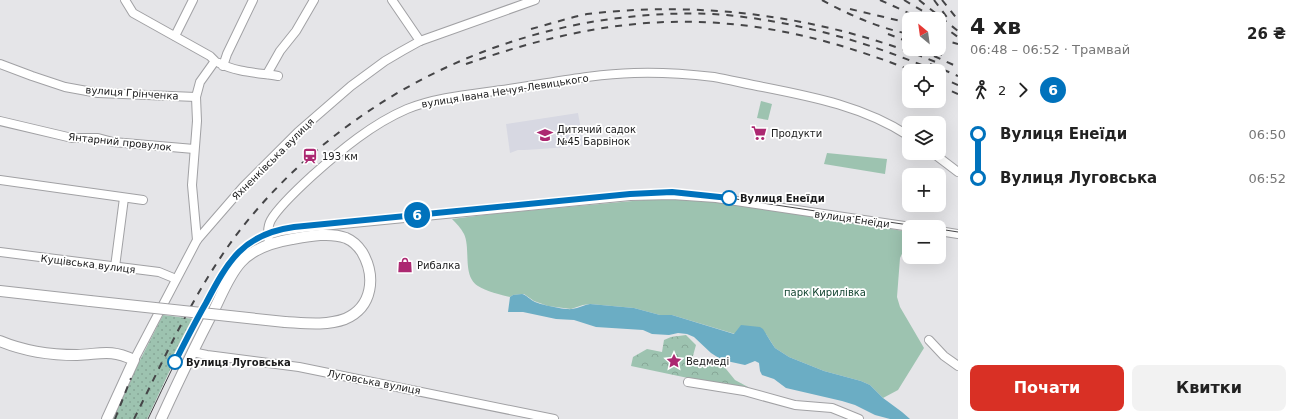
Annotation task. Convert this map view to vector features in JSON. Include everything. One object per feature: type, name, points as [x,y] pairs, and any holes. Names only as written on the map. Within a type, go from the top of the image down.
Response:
[{"type":"main road","points":[[0,291],[90,300],[285,322],[322,323],[346,318],[357,310],[367,297],[371,282],[371,274],[367,261],[355,243],[346,238],[334,236],[311,236],[285,240],[268,240],[241,262],[235,271],[192,352],[161,419]]},
{"type":"main road","points":[[0,341],[23,349],[43,352],[77,355],[110,352],[122,354],[134,360]]},
{"type":"main road","name":"Яхненківська вулиця","points":[[107,419],[134,360]]},
{"type":"street","points":[[125,0],[133,13],[210,56],[223,66],[278,76]]},
{"type":"street","points":[[175,36],[193,0]]},
{"type":"street","points":[[223,66],[227,54],[253,0]]},
{"type":"street","points":[[267,74],[280,51],[296,30],[314,0]]},
{"type":"street","points":[[392,0],[420,41]]},
{"type":"street","name":"Яхненківська вулиця","points":[[134,360],[197,240],[243,187],[298,132],[351,86],[385,60],[420,41],[535,0]]},
{"type":"street","points":[[197,240],[192,185],[196,97],[200,82],[215,61]]},
{"type":"street","name":"вулиця Грінченка","points":[[0,64],[65,87],[98,93],[196,97]]},
{"type":"street","name":"вулиця Івана Нечуя-Левицького","points":[[268,240],[268,229],[271,220],[294,194],[324,165],[358,138],[407,109],[428,102],[451,98],[597,76],[634,73],[684,74],[714,77],[809,96],[863,112],[892,124],[902,131]]},
{"type":"street","name":"Янтарний провулок","points":[[0,121],[72,138],[98,138],[113,142],[194,149]]},
{"type":"street","points":[[942,160],[958,172]]},
{"type":"street","points":[[0,180],[143,200]]},
{"type":"street","name":"вулиця Енеїди","points":[[268,240],[282,231],[302,228],[630,196],[665,195],[716,198],[902,226]]},
{"type":"street","points":[[115,267],[124,198]]},
{"type":"street","points":[[946,232],[958,234]]},
{"type":"street","name":"Кущівська вулиця","points":[[0,252],[159,272],[176,279]]},
{"type":"street","points":[[929,340],[944,356],[958,366]]},
{"type":"street","name":"Луговська вулиця","points":[[192,352],[299,367],[554,419]]},
{"type":"street","points":[[688,382],[744,391],[795,405],[832,408],[859,419]]},
{"type":"shaded area","name":"Дитячий садок №45 Барвінок","points":[[578,113],[584,146],[518,150],[510,153],[506,124]]},
{"type":"green space","points":[[761,101],[772,104],[768,120],[757,118]]},
{"type":"green space","points":[[827,153],[887,159],[885,174],[824,164]]},
{"type":"green space","name":"парк Кирилівка","points":[[665,198],[757,207],[902,231],[902,254],[900,258],[897,297],[900,307],[924,348],[898,390],[883,398],[870,385],[861,381],[824,371],[789,357],[775,348],[766,334],[735,334],[672,315],[660,315],[634,308],[590,304],[571,309],[548,306],[534,301],[524,294],[513,295],[510,297],[494,293],[485,290],[473,282],[468,269],[467,247],[464,234],[452,219]]},
{"type":"green space","points":[[163,315],[194,319],[147,419],[110,419]]},
{"type":"green space","points":[[686,335],[696,345],[691,363],[693,365],[700,362],[701,357],[722,364],[735,380],[748,387],[688,378],[631,366],[633,357],[647,349],[662,352],[664,340],[671,337]]},
{"type":"water","points":[[522,294],[538,303],[564,309],[575,309],[590,304],[634,308],[660,315],[672,315],[734,334],[741,325],[760,327],[763,329],[775,348],[789,357],[824,371],[861,381],[870,385],[883,398],[910,419],[890,419],[875,415],[855,405],[842,401],[786,388],[774,379],[762,375],[759,363],[755,361],[745,365],[722,360],[711,353],[694,337],[687,334],[652,334],[643,330],[596,327],[574,320],[556,319],[523,312],[508,312],[510,297],[513,295]]},
{"type":"tram line","points":[[148,419],[203,307],[226,267],[237,253],[249,243],[261,236],[280,230],[294,227],[630,194],[672,192],[716,196],[902,224]]},
{"type":"tram line","name":"6","points":[[175,362],[219,279],[232,258],[252,241],[275,230],[380,218],[630,194],[672,192],[729,198]]},
{"type":"tram line","points":[[946,230],[958,232]]},
{"type":"railway","points":[[822,0],[864,20],[902,32]]},
{"type":"railway","points":[[880,0],[907,12]]},
{"type":"railway","points":[[904,0],[924,12]]},
{"type":"railway","points":[[919,0],[958,31]]},
{"type":"railway","points":[[934,0],[949,20]]},
{"type":"railway","points":[[942,0],[958,20]]},
{"type":"railway","points":[[531,29],[587,14],[632,10],[676,9],[721,11],[766,16],[853,34],[896,47],[938,63]]},
{"type":"railway","points":[[850,9],[902,21]]},
{"type":"railway","points":[[134,419],[184,319],[212,270],[244,225],[283,181],[327,142],[375,107],[425,78],[479,53],[535,35],[592,22],[660,14],[707,14],[753,18],[807,28],[859,42],[918,64]]},
{"type":"railway","points":[[466,64],[538,42],[608,27],[653,23],[697,22],[740,25],[783,32],[826,42],[902,67]]},
{"type":"railway","points":[[946,29],[958,37]]},
{"type":"railway","points":[[888,34],[902,39]]},
{"type":"railway","points":[[946,41],[958,44]]},
{"type":"railway","points":[[934,56],[958,67]]},
{"type":"railway","points":[[946,71],[958,76]]},
{"type":"railway","points":[[946,80],[958,85]]},
{"type":"railway","points":[[946,89],[958,94]]},
{"type":"railway","points":[[115,419],[131,378]]},
{"type":"place","name":"Продукти","points":[[759,133]]},
{"type":"place","name":"Дитячий садок №45 Барвінок","points":[[545,135]]},
{"type":"place","name":"193 км","points":[[310,156]]},
{"type":"place","name":"Вулиця Енеїди","points":[[729,198]]},
{"type":"place","name":"Рибалка","points":[[405,265]]},
{"type":"place","name":"Ведмеді","points":[[674,361]]},
{"type":"place","name":"Вулиця Луговська","points":[[175,362]]}]
